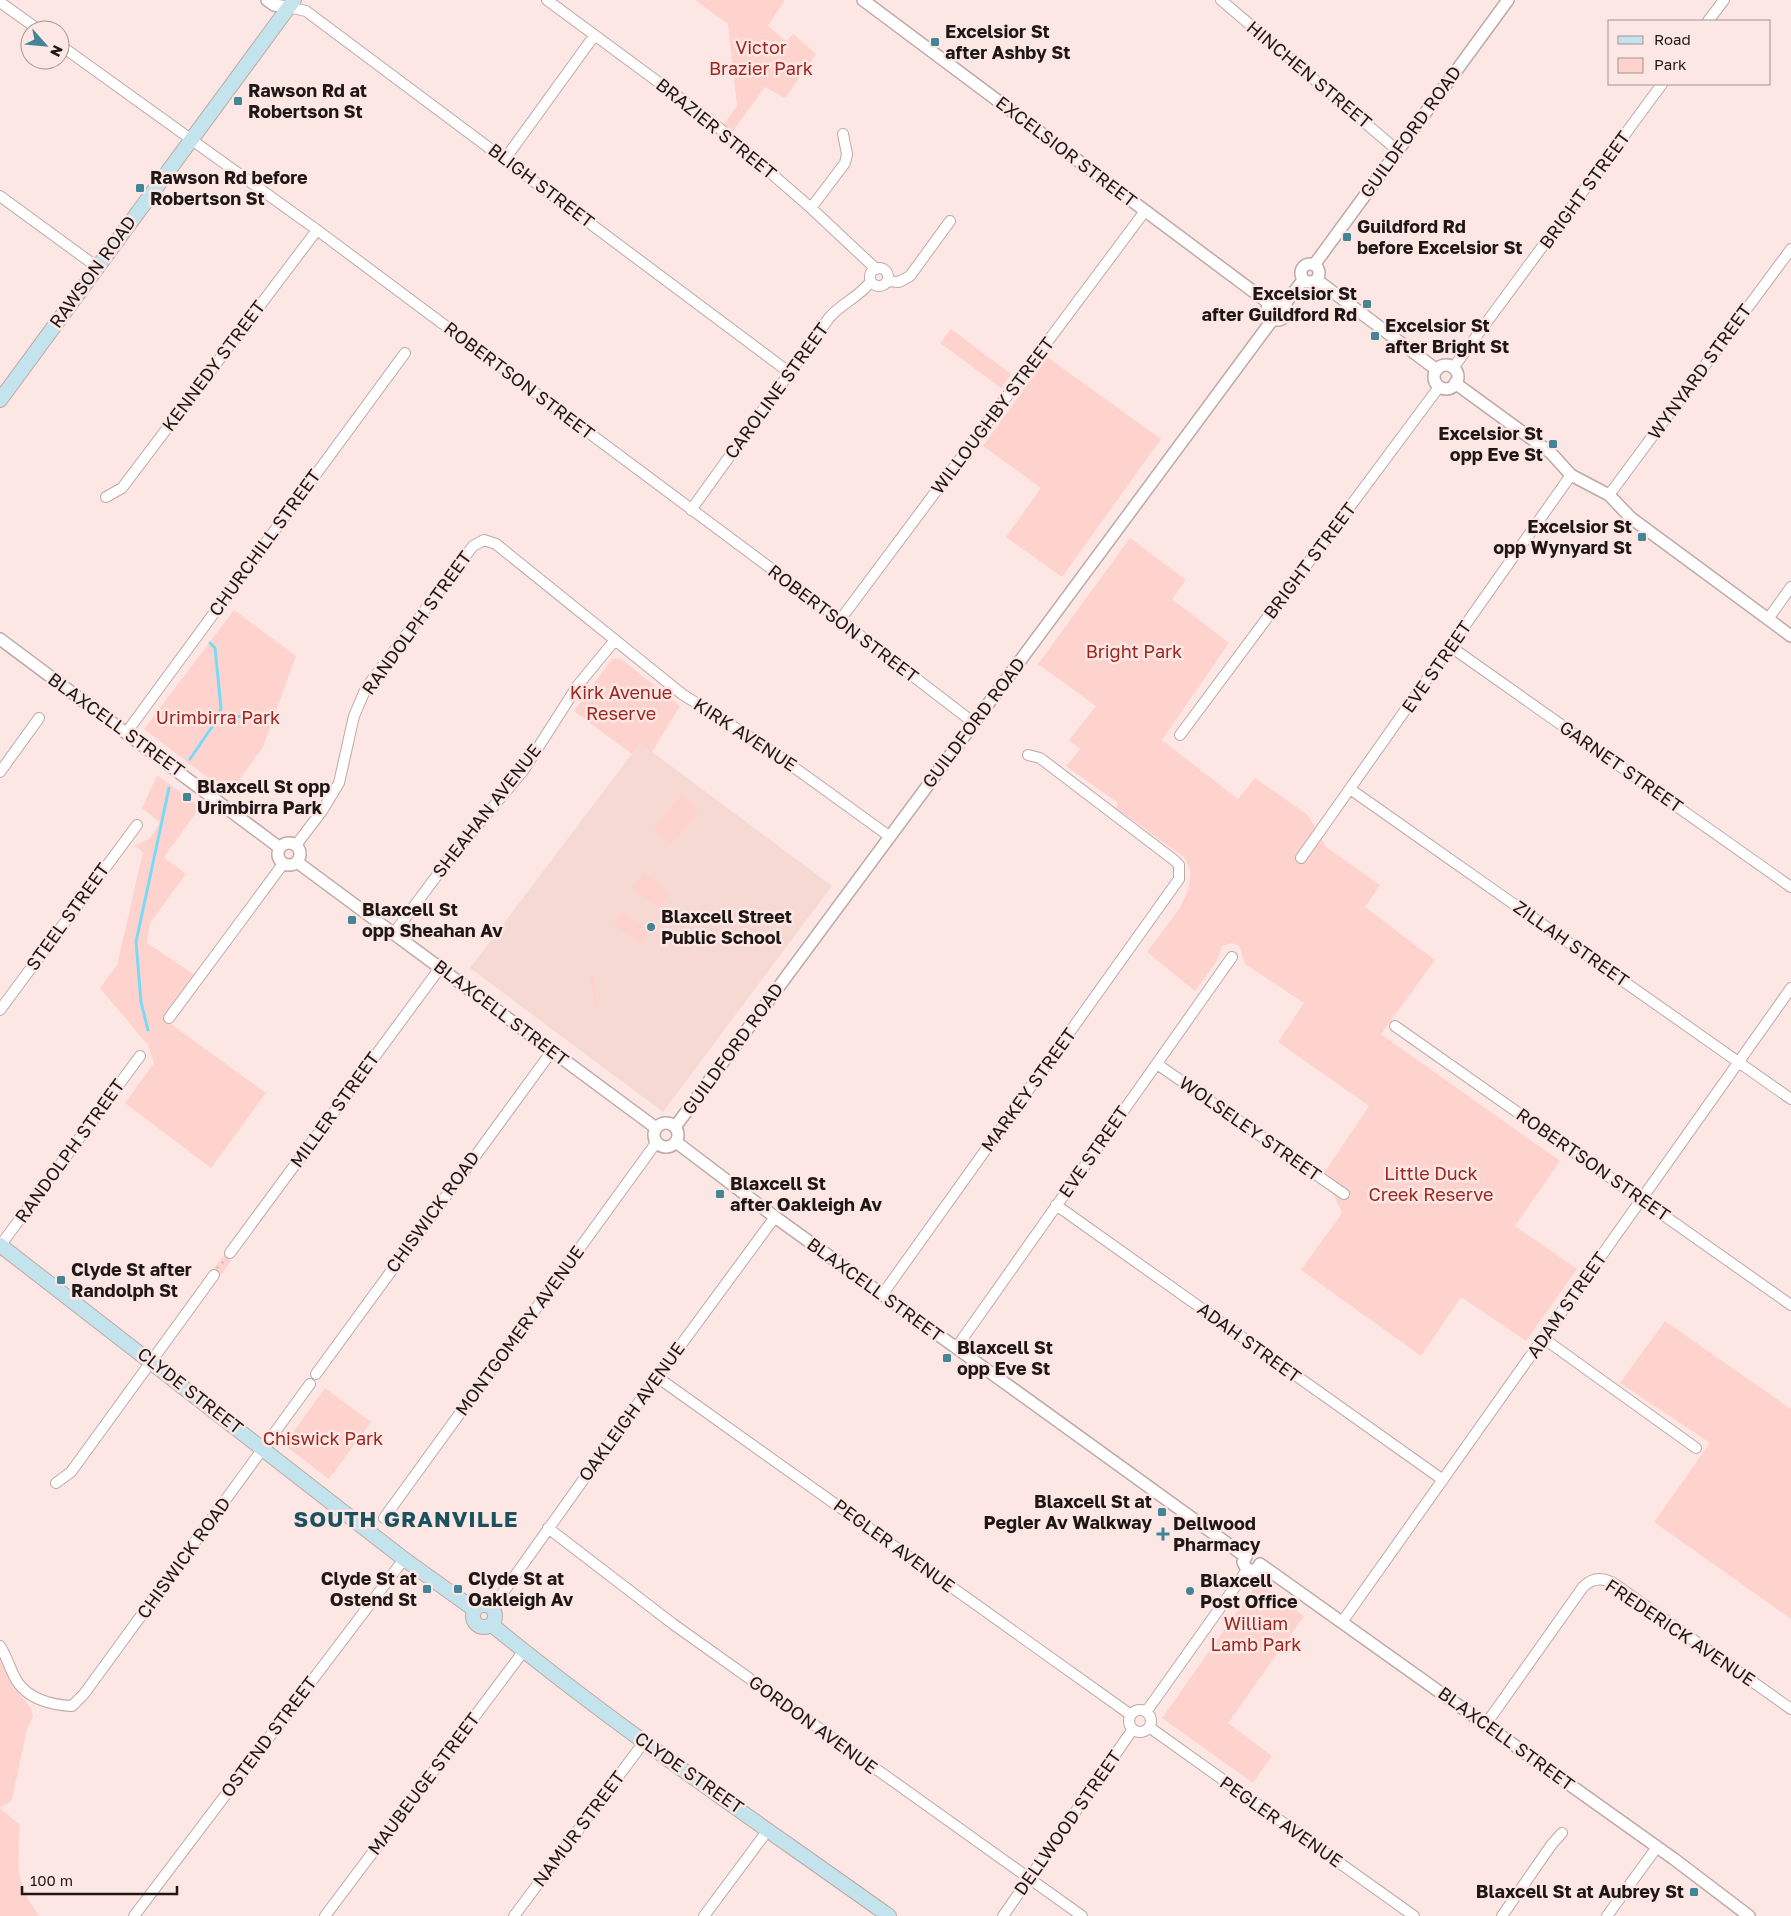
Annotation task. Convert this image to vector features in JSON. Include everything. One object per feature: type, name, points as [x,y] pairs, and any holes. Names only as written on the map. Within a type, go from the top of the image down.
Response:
[{"type":"main road","name":"RAWSON ROAD","points":[[0,400],[4,385],[96,267],[291,3]]},
{"type":"main road","name":"CLYDE STREET","points":[[0,1246],[404,1559],[475,1610]]},
{"type":"main road","points":[[485,1605],[492,1608],[496,1618],[492,1625],[485,1628],[478,1626],[474,1621],[475,1610],[485,1605]]},
{"type":"main road","name":"CLYDE STREET","points":[[492,1625],[523,1652],[644,1742],[890,1916]]},
{"type":"street","points":[[267,0],[274,5],[291,3]]},
{"type":"street","name":"BRAZIER STREET","points":[[547,0],[711,122],[811,208],[876,269]]},
{"type":"street","name":"EXCELSIOR STREET","points":[[863,0],[1270,304]]},
{"type":"street","name":"HINCHEN STREET","points":[[1221,0],[1397,150]]},
{"type":"street","name":"GUILDFORD ROAD","points":[[1314,265],[1508,0]]},
{"type":"street","points":[[1709,20],[1724,0]]},
{"type":"street","points":[[0,2],[25,20]]},
{"type":"street","name":"BLIGH STREET","points":[[291,3],[306,11],[790,373]]},
{"type":"street","points":[[505,159],[594,36]]},
{"type":"street","name":"ROBERTSON STREET","points":[[70,52],[317,230],[840,620],[974,723]]},
{"type":"street","name":"BRIGHT STREET","points":[[1453,368],[1661,85]]},
{"type":"street","points":[[811,208],[845,163],[847,154],[843,134]]},
{"type":"street","points":[[0,196],[96,267]]},
{"type":"street","name":"WILLOUGHBY STREET","points":[[840,620],[1145,211]]},
{"type":"street","points":[[887,281],[884,270],[876,269],[871,274],[872,281],[878,286],[887,281],[899,282],[910,276],[950,221]]},
{"type":"street","name":"KENNEDY STREET","points":[[106,498],[122,488],[317,230]]},
{"type":"street","name":"WYNYARD STREET","points":[[1609,495],[1791,249]]},
{"type":"street","points":[[1314,265],[1319,272],[1317,280],[1311,283],[1303,280],[1300,272],[1303,266],[1314,265]]},
{"type":"street","points":[[1285,304],[1303,280]]},
{"type":"street","points":[[1317,280],[1437,370]]},
{"type":"street","name":"CAROLINE STREET","points":[[691,510],[833,313],[865,290],[872,281]]},
{"type":"street","points":[[1279,301],[1285,304],[1287,310],[1285,317],[1280,320],[1273,319],[1268,313],[1270,304],[1279,301]]},
{"type":"street","name":"GUILDFORD ROAD","points":[[674,1127],[1273,319]]},
{"type":"street","name":"CHURCHILL STREET","points":[[126,733],[405,353]]},
{"type":"street","points":[[1444,365],[1453,368],[1457,375],[1455,384],[1448,388],[1439,387],[1434,378],[1437,370],[1444,365]]},
{"type":"street","points":[[1455,384],[1551,453],[1571,475],[1609,495],[1631,518],[1791,636]]},
{"type":"street","name":"BRIGHT STREET","points":[[1180,735],[1439,387]]},
{"type":"street","name":"EVE STREET","points":[[1301,858],[1571,475]]},
{"type":"street","name":"KIRK AVENUE","points":[[484,540],[496,544],[682,694],[797,768],[889,836]]},
{"type":"street","name":"RANDOLPH STREET","points":[[296,845],[322,811],[339,783],[354,716],[366,688],[473,546],[484,540]]},
{"type":"street","points":[[1768,619],[1791,587]]},
{"type":"street","name":"BLAXCELL STREET","points":[[0,639],[280,848]]},
{"type":"street","name":"SHEAHAN AVENUE","points":[[394,933],[450,858],[523,771],[578,685],[615,640]]},
{"type":"street","name":"GARNET STREET","points":[[1451,647],[1791,887]]},
{"type":"street","points":[[0,772],[39,718]]},
{"type":"street","name":"MARKEY STREET","points":[[882,1295],[1176,886],[1180,872],[1179,865],[1174,860],[1040,758],[1028,755]]},
{"type":"street","name":"ZILLAH STREET","points":[[1350,789],[1791,1099]]},
{"type":"street","name":"STEEL STREET","points":[[0,1010],[137,825]]},
{"type":"street","points":[[286,844],[296,845],[300,852],[297,862],[290,865],[283,864],[278,856],[280,848],[286,844]]},
{"type":"street","name":"BLAXCELL STREET","points":[[297,862],[656,1128]]},
{"type":"street","points":[[169,1018],[283,864]]},
{"type":"street","name":"EVE STREET","points":[[956,1348],[1232,957]]},
{"type":"street","name":"MILLER STREET","points":[[230,1253],[440,968]]},
{"type":"street","name":"ADAM STREET","points":[[1342,1622],[1791,988]]},
{"type":"street","name":"ROBERTSON STREET","points":[[1395,1026],[1791,1305]]},
{"type":"street","name":"CHISWICK ROAD","points":[[316,1374],[552,1051]]},
{"type":"street","name":"RANDOLPH STREET","points":[[0,1246],[140,1056]]},
{"type":"street","name":"WOLSELEY STREET","points":[[1156,1064],[1344,1194]]},
{"type":"street","points":[[663,1123],[674,1127],[678,1136],[676,1142],[668,1147],[656,1143],[654,1136],[656,1128],[663,1123]]},
{"type":"street","name":"BLAXCELL STREET","points":[[676,1142],[774,1217],[1246,1556]]},
{"type":"street","name":"MONTGOMERY AVENUE","points":[[384,1518],[656,1143]]},
{"type":"street","name":"ADAH STREET","points":[[1056,1205],[1442,1480]]},
{"type":"street","name":"OAKLEIGH AVENUE","points":[[492,1608],[774,1217]]},
{"type":"street","points":[[56,1482],[72,1472],[214,1275]]},
{"type":"street","points":[[1543,1338],[1696,1448]]},
{"type":"street","name":"PEGLER AVENUE","points":[[658,1377],[1131,1715]]},
{"type":"street","name":"CHISWICK ROAD","points":[[0,1646],[19,1684],[43,1702],[72,1706],[84,1694],[310,1384]]},
{"type":"street","name":"GORDON AVENUE","points":[[548,1528],[673,1624],[1082,1916]]},
{"type":"street","points":[[1246,1556],[1256,1556],[1260,1564],[1256,1570],[1247,1570],[1244,1562],[1246,1556]]},
{"type":"street","name":"OSTEND STREET","points":[[134,1916],[404,1559]]},
{"type":"street","name":"BLAXCELL STREET","points":[[1260,1564],[1657,1847],[1749,1916]]},
{"type":"street","points":[[1146,1712],[1247,1570]]},
{"type":"street","name":"FREDERICK AVENUE","points":[[1486,1724],[1583,1587],[1588,1582],[1598,1579],[1616,1585],[1791,1709]]},
{"type":"street","name":"MAUBEUGE STREET","points":[[325,1916],[523,1652]]},
{"type":"street","points":[[1140,1710],[1146,1712],[1150,1720],[1149,1727],[1140,1732],[1132,1729],[1129,1721],[1131,1715],[1140,1710]]},
{"type":"street","name":"PEGLER AVENUE","points":[[1149,1727],[1414,1916]]},
{"type":"street","name":"DELLWOOD STREET","points":[[1003,1916],[1132,1729]]},
{"type":"street","name":"NAMUR STREET","points":[[514,1916],[644,1742]]},
{"type":"street","points":[[704,1916],[768,1830]]},
{"type":"street","points":[[1502,1916],[1552,1844],[1562,1833]]},
{"type":"street","points":[[1608,1916],[1657,1847]]},
{"type":"shaded area","name":"Blaxcell Street Public School","points":[[640,743],[832,886],[663,1112],[470,968]]},
{"type":"green space","name":"Victor Brazier Park","points":[[695,0],[785,0],[768,26],[786,41],[793,34],[816,54],[785,98],[765,87],[733,131],[724,124],[737,106],[728,24]]},
{"type":"green space","points":[[951,329],[1011,374],[1001,388],[940,343]]},
{"type":"green space","points":[[1047,357],[1161,439],[1062,577],[1006,537],[1041,488],[983,446]]},
{"type":"green space","name":"Little Duck Creek Reserve","points":[[1130,538],[1186,580],[1172,599],[1229,643],[1162,740],[1238,799],[1255,778],[1308,815],[1326,847],[1380,885],[1365,907],[1435,960],[1381,1034],[1560,1161],[1515,1226],[1577,1269],[1526,1341],[1461,1297],[1421,1356],[1301,1270],[1342,1213],[1324,1173],[1369,1106],[1278,1042],[1304,1003],[1245,964],[1239,946],[1232,943],[1222,946],[1217,961],[1195,991],[1147,952],[1180,908],[1188,890],[1191,872],[1185,858],[1116,808],[1118,803],[1066,766],[1080,749],[1069,740],[1096,706],[1038,664]]},
{"type":"green space","name":"Urimbirra Park","points":[[234,610],[296,656],[263,747],[229,794],[144,729]]},
{"type":"green space","name":"Kirk Avenue Reserve","points":[[620,658],[680,706],[652,752],[640,743],[632,754],[574,711],[612,659]]},
{"type":"green space","points":[[157,775],[200,807],[164,857],[186,874],[150,923],[147,943],[195,975],[164,1019],[266,1093],[211,1168],[125,1103],[154,1063],[148,1045],[100,988],[117,965],[143,852],[134,846],[150,838],[160,823],[142,808]]},
{"type":"green space","points":[[681,795],[699,809],[672,844],[653,830]]},
{"type":"green space","points":[[643,872],[670,893],[659,908],[631,888]]},
{"type":"green space","points":[[623,911],[650,933],[641,945],[613,923]]},
{"type":"green space","points":[[593,978],[599,1008],[595,1009],[590,979]]},
{"type":"green space","points":[[224,1255],[231,1261],[221,1274],[214,1268]]},
{"type":"green space","points":[[1665,1321],[1791,1409],[1791,1619],[1654,1522],[1710,1443],[1620,1383]]},
{"type":"green space","name":"Chiswick Park","points":[[325,1388],[371,1422],[329,1479],[288,1448],[286,1442]]},
{"type":"green space","name":"William Lamb Park","points":[[1258,1582],[1304,1616],[1228,1723],[1272,1756],[1253,1783],[1162,1718]]},
{"type":"green space","points":[[0,1658],[13,1686],[31,1708],[33,1717],[27,1729],[12,1799],[9,1803],[0,1807]]},
{"type":"green space","points":[[0,1808],[20,1825],[19,1862],[22,1883],[32,1905],[40,1916],[0,1916]]},
{"type":"waterway","points":[[190,759],[218,718],[221,708],[215,648],[210,643]]},
{"type":"waterway","points":[[218,718],[260,715],[272,718]]},
{"type":"waterway","points":[[148,1030],[141,1002],[136,942],[169,788]]},
{"type":"place","name":"Excelsior St after Ashby St","points":[[935,42]]},
{"type":"place","name":"Rawson Rd at Robertson St","points":[[238,101]]},
{"type":"place","name":"Rawson Rd before Robertson St","points":[[140,188]]},
{"type":"place","name":"Guildford Rd before Excelsior St","points":[[1347,237]]},
{"type":"place","name":"Excelsior St after Guildford Rd","points":[[1367,304]]},
{"type":"place","name":"Excelsior St after Bright St","points":[[1375,336]]},
{"type":"place","name":"Excelsior St opp Eve St","points":[[1553,444]]},
{"type":"place","name":"Excelsior St opp Wynyard St","points":[[1642,537]]},
{"type":"place","name":"Blaxcell St opp Urimbirra Park","points":[[187,797]]},
{"type":"place","name":"Blaxcell St opp Sheahan Av","points":[[352,920]]},
{"type":"place","name":"Blaxcell Street Public School","points":[[651,927]]},
{"type":"place","name":"Blaxcell St after Oakleigh Av","points":[[720,1194]]},
{"type":"place","name":"Clyde St after Randolph St","points":[[61,1280]]},
{"type":"place","name":"Blaxcell St opp Eve St","points":[[947,1358]]},
{"type":"place","name":"Blaxcell St at Pegler Av Walkway","points":[[1162,1512]]},
{"type":"place","name":"Dellwood Pharmacy","points":[[1163,1534]]},
{"type":"place","name":"Clyde St at Ostend St","points":[[427,1589]]},
{"type":"place","name":"Clyde St at Oakleigh Av","points":[[458,1589]]},
{"type":"place","name":"Blaxcell Post Office","points":[[1190,1591]]},
{"type":"place","name":"Blaxcell St at Aubrey St","points":[[1694,1892]]},
{"type":"district","name":"SOUTH GRANVILLE","points":[[406,1519]]},
{"type":"park label","name":"Bright Park","points":[[1134,652]]}]
